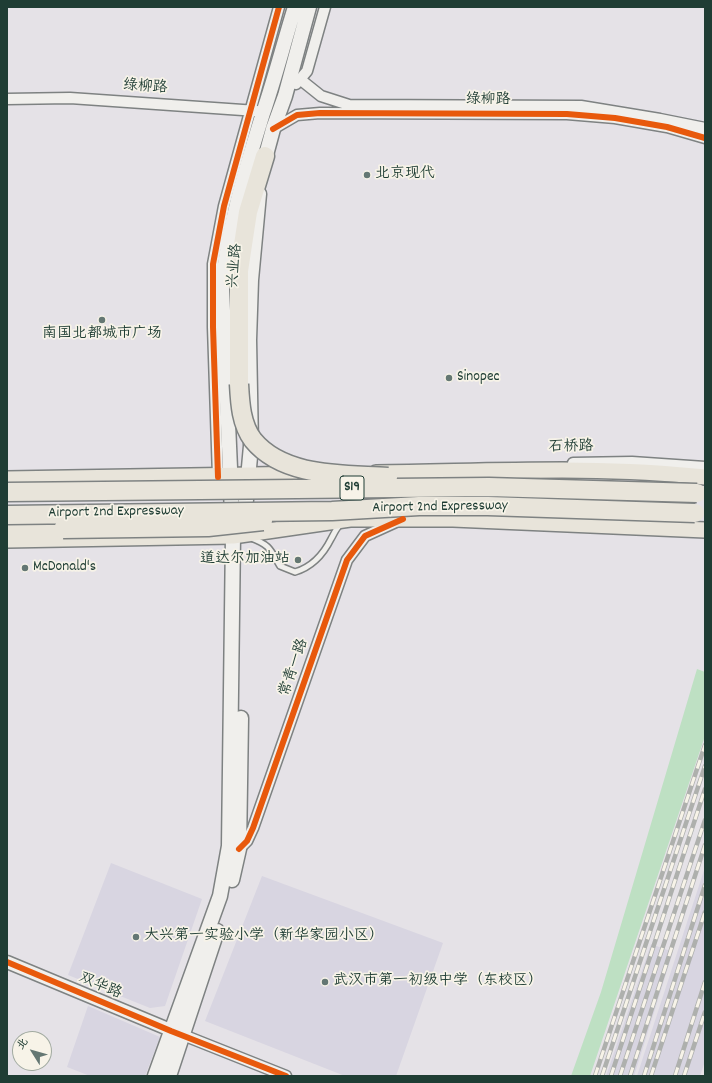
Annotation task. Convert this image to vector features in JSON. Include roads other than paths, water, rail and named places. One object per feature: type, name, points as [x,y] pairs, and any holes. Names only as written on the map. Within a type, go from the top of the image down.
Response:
[{"type":"highway","points":[[265,156],[248,212],[239,271],[240,405],[245,424],[253,440],[281,461],[299,468],[325,472],[489,487]]},
{"type":"highway","name":"Airport 2nd Expressway","points":[[7,492],[489,487],[705,493]]},
{"type":"highway","name":"Airport 2nd Expressway","points":[[7,514],[332,511],[419,506],[488,506],[705,513]]},
{"type":"highway","points":[[7,529],[225,526],[332,511]]},
{"type":"main road","name":"兴业路","points":[[238,536],[224,477],[222,288],[226,250],[257,111],[295,7]]},
{"type":"main road","name":"兴业路","points":[[238,536],[249,476],[251,405],[249,340],[251,280],[258,200],[265,156],[285,96],[309,7]]},
{"type":"main road","points":[[7,479],[224,477],[570,470],[668,473],[705,477]]},
{"type":"main road","points":[[7,540],[238,536],[350,519],[453,519],[705,530]]},
{"type":"main road","name":"常青一路","points":[[155,1076],[177,1033],[227,900],[239,849],[238,536]]},
{"type":"main road","name":"常青一路","points":[[168,1076],[177,1033],[220,896],[229,846],[238,536]]},
{"type":"street","points":[[257,111],[279,7]]},
{"type":"street","points":[[285,96],[301,80],[307,71],[325,7]]},
{"type":"street","name":"绿柳路","points":[[301,80],[322,96],[349,105],[581,106],[705,128]]},
{"type":"street","name":"绿柳路","points":[[7,99],[70,98],[257,111],[280,110]]},
{"type":"street","name":"绿柳路","points":[[273,129],[298,115],[320,113],[567,114],[615,118],[667,127],[705,138]]},
{"type":"street","name":"石桥路","points":[[438,472],[453,467],[609,462],[705,467]]},
{"type":"street","name":"常青一路","points":[[239,849],[246,841],[253,828],[347,560],[365,536],[403,519]]},
{"type":"street","name":"双华路","points":[[7,962],[177,1033]]},
{"type":"street","points":[[177,1033],[286,1076]]},
{"type":"lane","points":[[238,536],[263,543],[271,549],[280,566],[295,572],[309,566],[317,560],[325,552],[340,525],[350,519]]},
{"type":"railway","points":[[595,1076],[705,745]]},
{"type":"railway","points":[[602,1076],[705,766]]},
{"type":"railway","points":[[611,1076],[705,789]]},
{"type":"railway","points":[[620,1076],[705,820]]},
{"type":"railway","points":[[630,1076],[705,845]]},
{"type":"railway","points":[[644,1076],[705,885]]},
{"type":"railway","points":[[651,1076],[705,912]]},
{"type":"railway","points":[[675,1076],[705,982]]},
{"type":"railway","points":[[684,1076],[705,1012]]},
{"type":"place","name":"北京现代","points":[[367,175]]},
{"type":"place","name":"南国北都城市广场","points":[[102,320]]},
{"type":"place","name":"Sinopec","points":[[449,378]]},
{"type":"place","name":"道达尔加油站","points":[[298,560]]},
{"type":"place","name":"McDonald's","points":[[25,568]]},
{"type":"place","name":"大兴第一实验小学（新华家园小区）","points":[[136,937]]},
{"type":"place","name":"武汉市第一初级中学（东校区）","points":[[325,982]]}]
